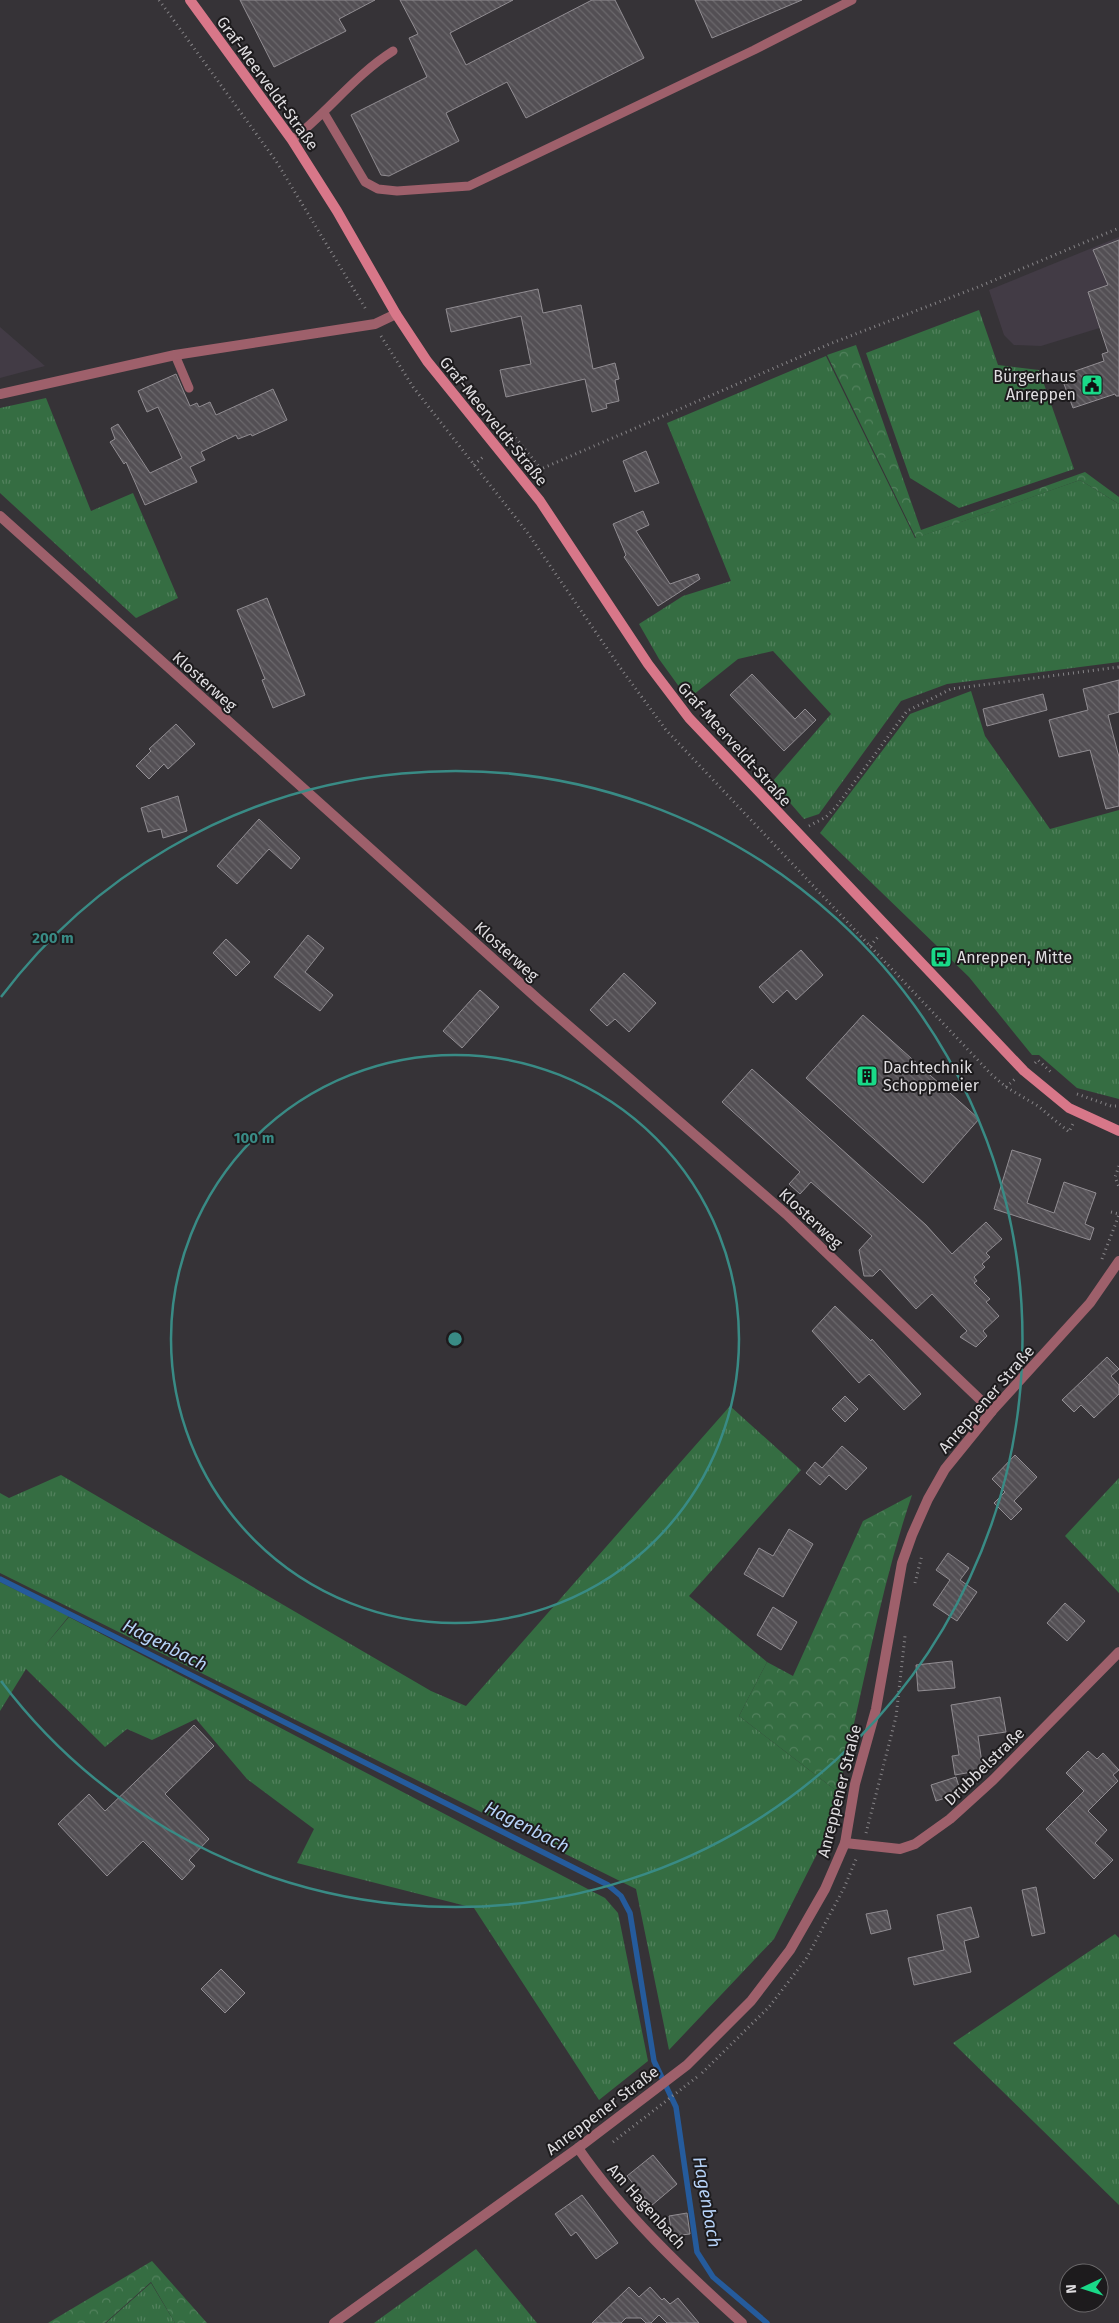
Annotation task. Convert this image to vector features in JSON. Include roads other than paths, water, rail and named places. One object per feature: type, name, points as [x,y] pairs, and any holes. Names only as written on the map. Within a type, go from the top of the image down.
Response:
[{"type":"main road","name":"Graf-Meerveldt-Straße","points":[[190,0],[292,140],[342,219],[396,314],[427,361],[523,480],[669,694],[796,833],[1024,1071],[1069,1108],[1119,1131]]},
{"type":"street","points":[[0,394],[174,356],[375,324],[396,314]]},
{"type":"street","name":"Klosterweg","points":[[0,516],[540,1001],[786,1214],[992,1411]]},
{"type":"street","name":"Anreppener Straße","points":[[334,2323],[578,2148],[687,2065],[751,2001],[790,1950],[826,1889],[845,1843],[855,1784],[876,1710],[902,1563],[912,1535],[945,1469],[992,1411],[1090,1303],[1119,1260]]},
{"type":"street","name":"Drubbelstraße","points":[[845,1843],[900,1849],[915,1844],[950,1820],[993,1780],[1119,1652]]},
{"type":"street","name":"Am Hagenbach","points":[[578,2148],[637,2219],[685,2272],[742,2323]]},
{"type":"lane","points":[[324,113],[365,182],[378,189],[397,191],[469,186],[754,50],[852,0]]},
{"type":"lane","points":[[292,140],[324,113],[367,68],[393,51]]},
{"type":"lane","points":[[174,356],[189,388]]},
{"type":"waterway","name":"Hagenbach","points":[[0,1579],[608,1885],[621,1896],[630,1913],[654,2061],[676,2107],[697,2252],[713,2277],[767,2323]]},
{"type":"place","name":"Bürgerhaus Anreppen","points":[[1092,385]]},
{"type":"place","name":"Anreppen, Mitte","points":[[941,957]]},
{"type":"place","name":"Dachtechnik Schoppmeier","points":[[867,1076]]}]
